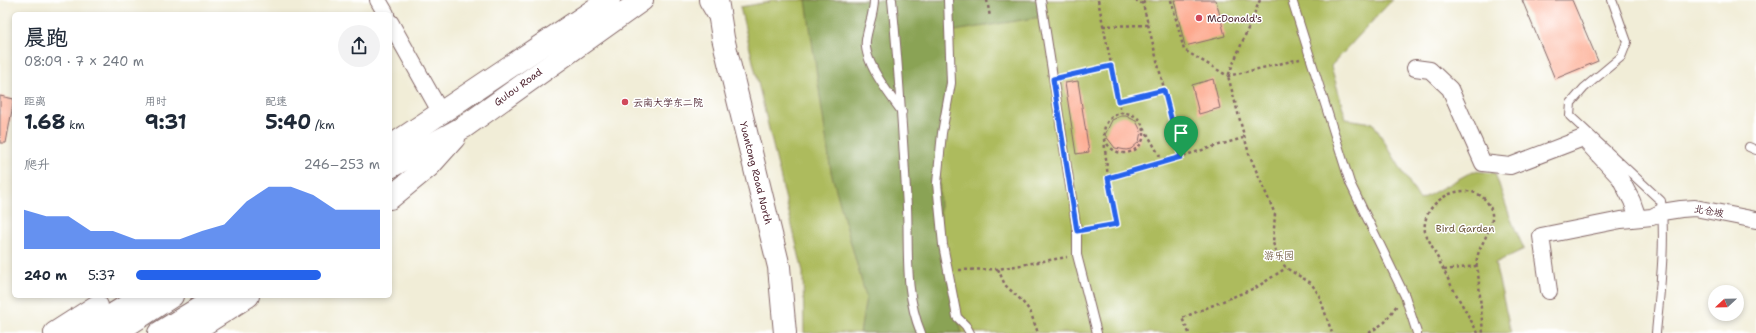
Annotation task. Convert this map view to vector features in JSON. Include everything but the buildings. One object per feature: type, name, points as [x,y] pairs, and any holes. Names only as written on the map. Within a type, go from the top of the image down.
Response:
[{"type":"main road","name":"Gulou Road","points":[[392,146],[609,0]]},
{"type":"main road","name":"Gulou Road","points":[[392,166],[464,127],[642,0]]},
{"type":"main road","name":"Yuantong Road North","points":[[715,4],[779,268],[785,333]]},
{"type":"main road","points":[[392,181],[464,127]]},
{"type":"main road","points":[[392,196],[429,166],[464,127]]},
{"type":"main road","points":[[56,333],[110,298]]},
{"type":"main road","points":[[83,333],[140,298]]},
{"type":"main road","points":[[115,333],[169,298]]},
{"type":"main road","points":[[138,333],[191,298]]},
{"type":"main road","points":[[159,333],[216,298]]},
{"type":"main road","points":[[190,333],[245,298]]},
{"type":"street","points":[[378,0],[385,12]]},
{"type":"street","points":[[392,26],[441,113]]},
{"type":"street","points":[[1415,68],[1430,70],[1450,89],[1483,163],[1510,166],[1584,138],[1620,178],[1632,201],[1638,218]]},
{"type":"street","name":"北仓坡","points":[[1549,291],[1541,236],[1638,218],[1652,217],[1662,212],[1695,208],[1756,220]]},
{"type":"lane","points":[[874,0],[874,8],[866,42],[870,62],[872,69],[902,112]]},
{"type":"lane","points":[[892,0],[902,112],[909,288],[914,315],[921,333]]},
{"type":"lane","points":[[948,0],[951,83],[942,133],[937,183],[943,245],[957,317],[966,326],[970,333]]},
{"type":"lane","points":[[1041,0],[1077,231],[1077,255],[1097,333]]},
{"type":"lane","points":[[1292,0],[1350,182],[1405,296],[1417,333]]},
{"type":"lane","points":[[1612,0],[1627,42],[1621,57],[1584,88],[1571,103],[1570,116],[1661,201],[1662,265],[1656,333]]},
{"type":"path","points":[[987,0],[990,17]]},
{"type":"path","points":[[1098,0],[1121,113]]},
{"type":"path","points":[[1135,0],[1143,4]]},
{"type":"path","points":[[1145,0],[1143,4],[1181,157]]},
{"type":"path","points":[[1171,0],[1184,50],[1228,76],[1310,56]]},
{"type":"path","points":[[1260,0],[1228,76],[1243,138],[1275,214],[1273,243],[1278,256],[1286,268],[1310,283],[1319,295],[1332,333]]},
{"type":"path","points":[[1103,26],[1148,25]]},
{"type":"path","points":[[1053,79],[1111,66]]},
{"type":"path","points":[[1118,101],[1164,90]]},
{"type":"path","points":[[1077,231],[1117,224],[1104,151],[1106,123],[1115,115],[1121,113],[1133,115],[1141,124],[1163,162]]},
{"type":"path","points":[[1104,135],[1109,146],[1114,150],[1126,153],[1137,148],[1143,137],[1141,124]]},
{"type":"path","points":[[1108,178],[1243,138]]},
{"type":"path","points":[[1478,333],[1425,232],[1424,224],[1428,210],[1453,192],[1468,191],[1475,193],[1487,201],[1491,209],[1492,224],[1479,252],[1476,266],[1478,272],[1483,333]]},
{"type":"path","points":[[948,271],[998,270],[1077,255]]},
{"type":"path","points":[[1444,270],[1476,266]]},
{"type":"path","points":[[1188,333],[1182,318],[1257,287],[1286,268]]},
{"type":"path","points":[[998,270],[1005,285],[1030,311],[1038,333]]},
{"type":"path","points":[[1369,333],[1385,322],[1405,296]]},
{"type":"green space","points":[[770,0],[1392,0],[1331,66],[1346,119],[1373,123],[1420,200],[1473,171],[1495,173],[1510,217],[1524,249],[1495,263],[1511,333],[804,333],[803,272],[740,7],[769,2]]},
{"type":"green space","points":[[806,0],[1039,0],[1041,17],[948,32],[948,79],[938,147],[941,243],[962,333],[860,333],[866,297],[831,172]]},
{"type":"place","name":"McDonald's","points":[[1199,18]]},
{"type":"place","name":"云南大学东二院","points":[[625,102]]},
{"type":"route","points":[[1111,66],[1118,101],[1164,90],[1181,157],[1108,178],[1117,224],[1077,231],[1053,79],[1111,66]]},
{"type":"park label","name":"Bird Garden","points":[[1465,228]]},
{"type":"park label","name":"游乐园","points":[[1279,255]]}]
